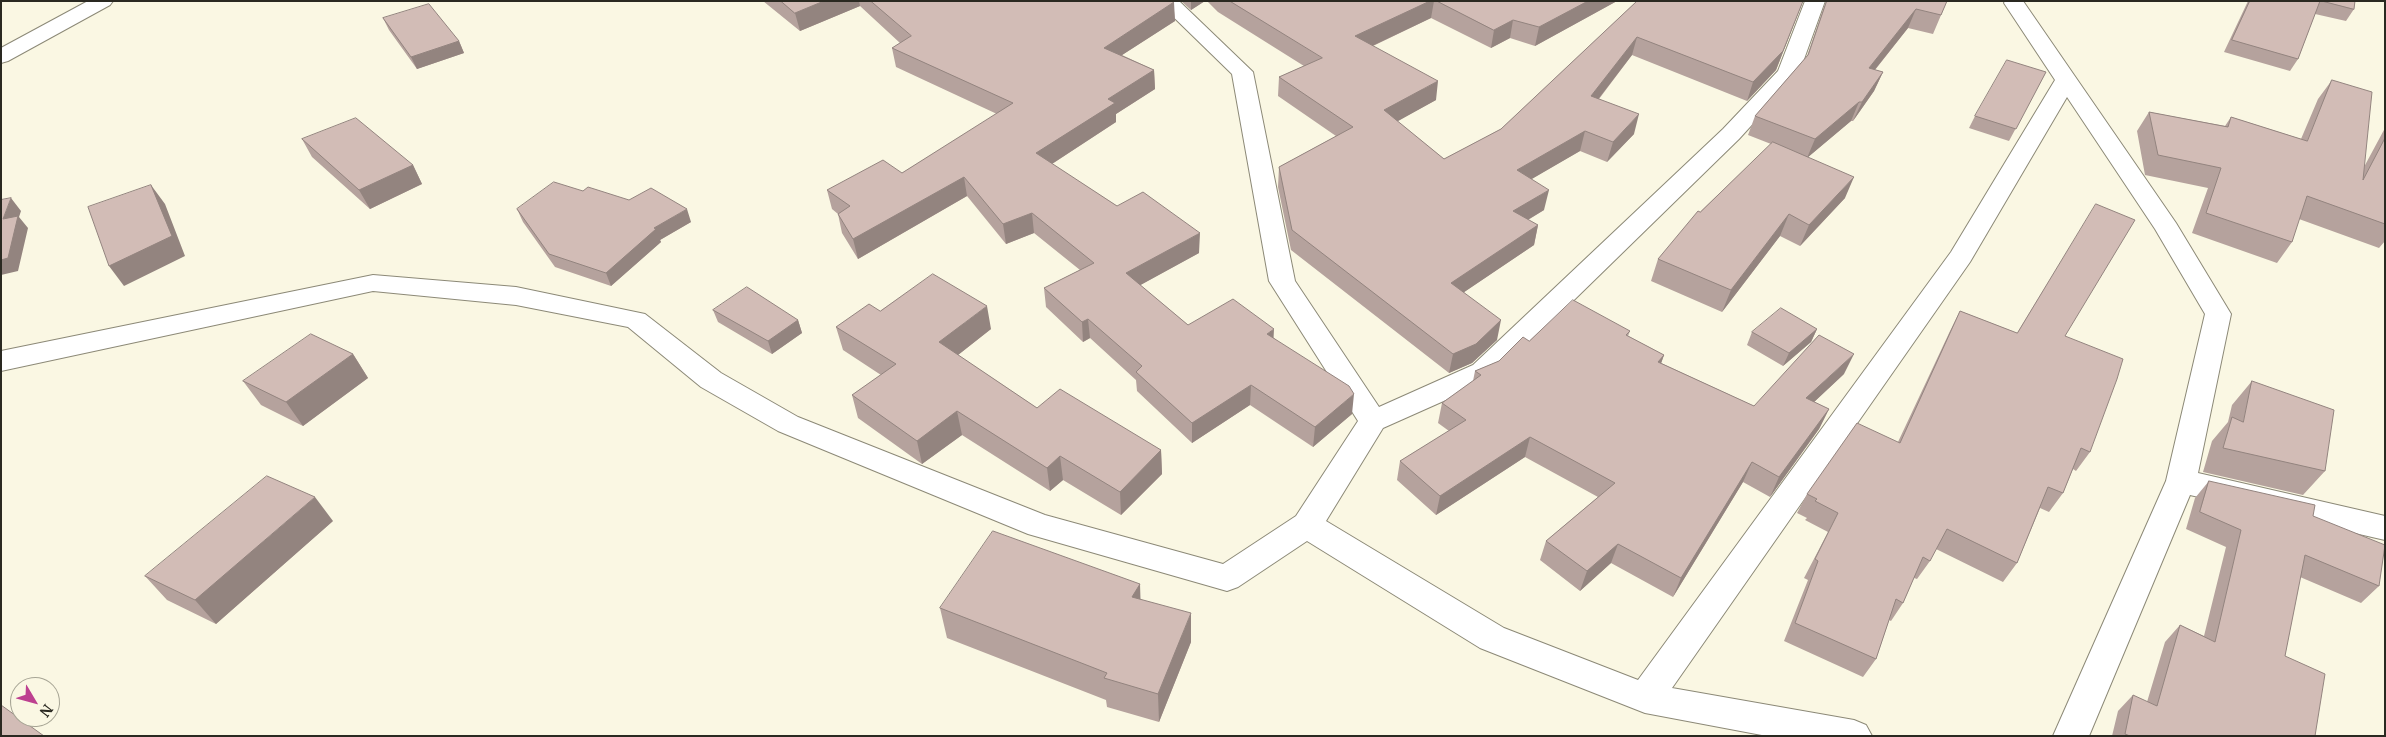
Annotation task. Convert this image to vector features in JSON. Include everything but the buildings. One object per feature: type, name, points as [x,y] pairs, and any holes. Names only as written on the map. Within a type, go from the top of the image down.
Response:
[{"type":"street","points":[[1,57],[103,1]]},
{"type":"street","points":[[1167,1],[1242,72],[1282,281],[1373,421]]},
{"type":"street","points":[[1,361],[373,283],[516,296],[636,320],[711,380],[788,424],[1039,525],[1228,578],[1307,526],[1373,421],[1483,372],[1731,134],[1788,73],[1815,1]]},
{"type":"street","points":[[2014,3],[2167,228],[2218,314],[2181,481],[2071,736]]},
{"type":"street","points":[[1645,698],[1961,256],[2066,80]]},
{"type":"street","points":[[2181,481],[2385,528]]},
{"type":"street","points":[[1307,526],[1492,638],[1645,698],[1854,736]]}]
